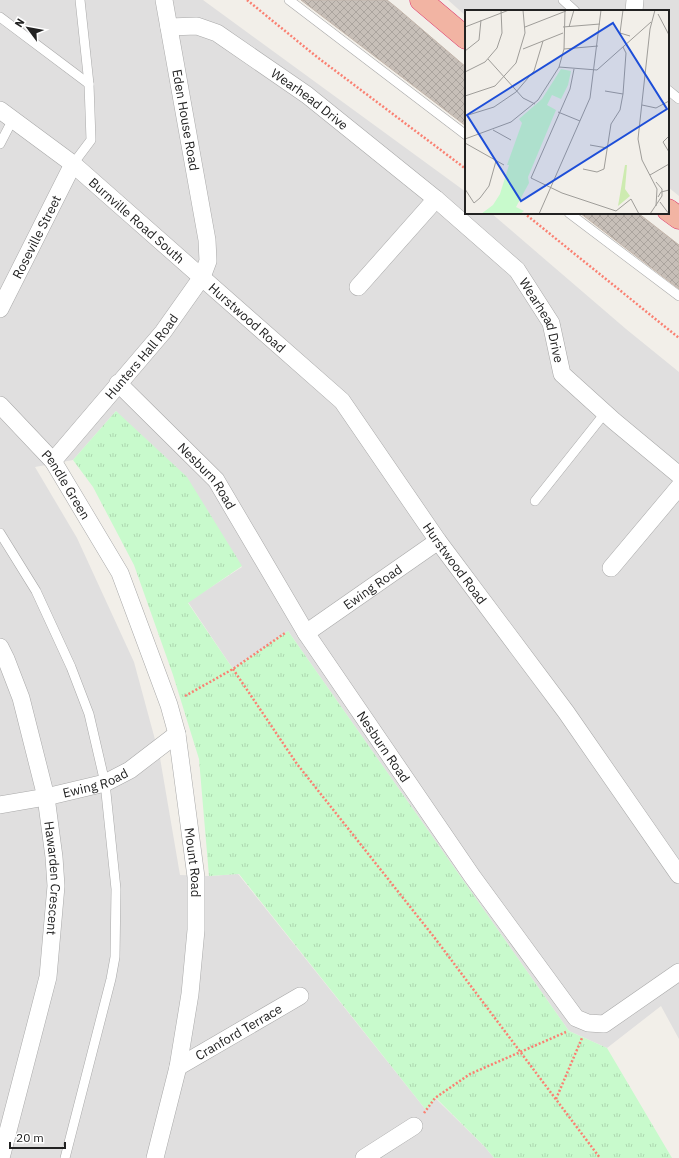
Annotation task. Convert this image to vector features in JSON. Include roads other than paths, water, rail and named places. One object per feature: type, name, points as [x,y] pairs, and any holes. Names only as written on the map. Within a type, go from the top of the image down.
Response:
[{"type":"highway","points":[[421,0],[465,37]]},
{"type":"highway","points":[[669,211],[679,218]]},
{"type":"street","name":"Eden House Road","points":[[164,0],[207,240]]},
{"type":"street","points":[[634,10],[635,0]]},
{"type":"street","name":"Wearhead Drive","points":[[170,27],[197,26],[217,33],[307,95],[436,199],[517,270],[551,323],[562,374],[605,413],[679,474]]},
{"type":"street","name":"Burnville Road South","points":[[6,114],[73,164],[202,277]]},
{"type":"street","name":"Roseville Street","points":[[0,309],[73,164]]},
{"type":"street","points":[[358,287],[436,199]]},
{"type":"street","name":"Hunters Hall Road","points":[[53,461],[163,332],[202,277],[208,261],[207,240]]},
{"type":"street","name":"Hurstwood Road","points":[[202,277],[342,401],[438,541],[566,712],[679,875]]},
{"type":"street","name":"Nesburn Road","points":[[118,383],[216,480],[304,628],[477,882],[576,1018],[588,1023],[604,1024],[679,972]]},
{"type":"street","name":"Pendle Green","points":[[0,405],[53,461],[120,573]]},
{"type":"street","points":[[611,568],[679,487]]},
{"type":"street","name":"Ewing Road","points":[[304,628],[438,541]]},
{"type":"street","name":"Mount Road","points":[[120,573],[169,705],[177,734],[196,877],[196,930],[191,980],[178,1067],[155,1158]]},
{"type":"street","name":"Hawarden Crescent","points":[[0,647],[22,698],[46,797],[54,857],[56,886],[48,977],[0,1158]]},
{"type":"street","name":"Ewing Road","points":[[0,805],[46,797],[105,782],[130,770],[177,734]]},
{"type":"street","name":"Cranford Terrace","points":[[178,1067],[300,996]]},
{"type":"street","points":[[366,1158],[414,1126]]},
{"type":"lane","points":[[73,164],[91,140],[88,84],[80,0]]},
{"type":"lane","points":[[289,0],[465,135]]},
{"type":"lane","points":[[562,0],[575,10]]},
{"type":"lane","points":[[0,17],[88,84]]},
{"type":"lane","points":[[669,91],[679,99]]},
{"type":"lane","points":[[0,144],[6,114]]},
{"type":"lane","points":[[570,214],[679,296]]},
{"type":"lane","points":[[535,501],[605,413]]},
{"type":"lane","points":[[0,533],[36,591],[71,667],[89,714],[105,782],[116,889],[115,957],[111,979],[65,1158]]}]
